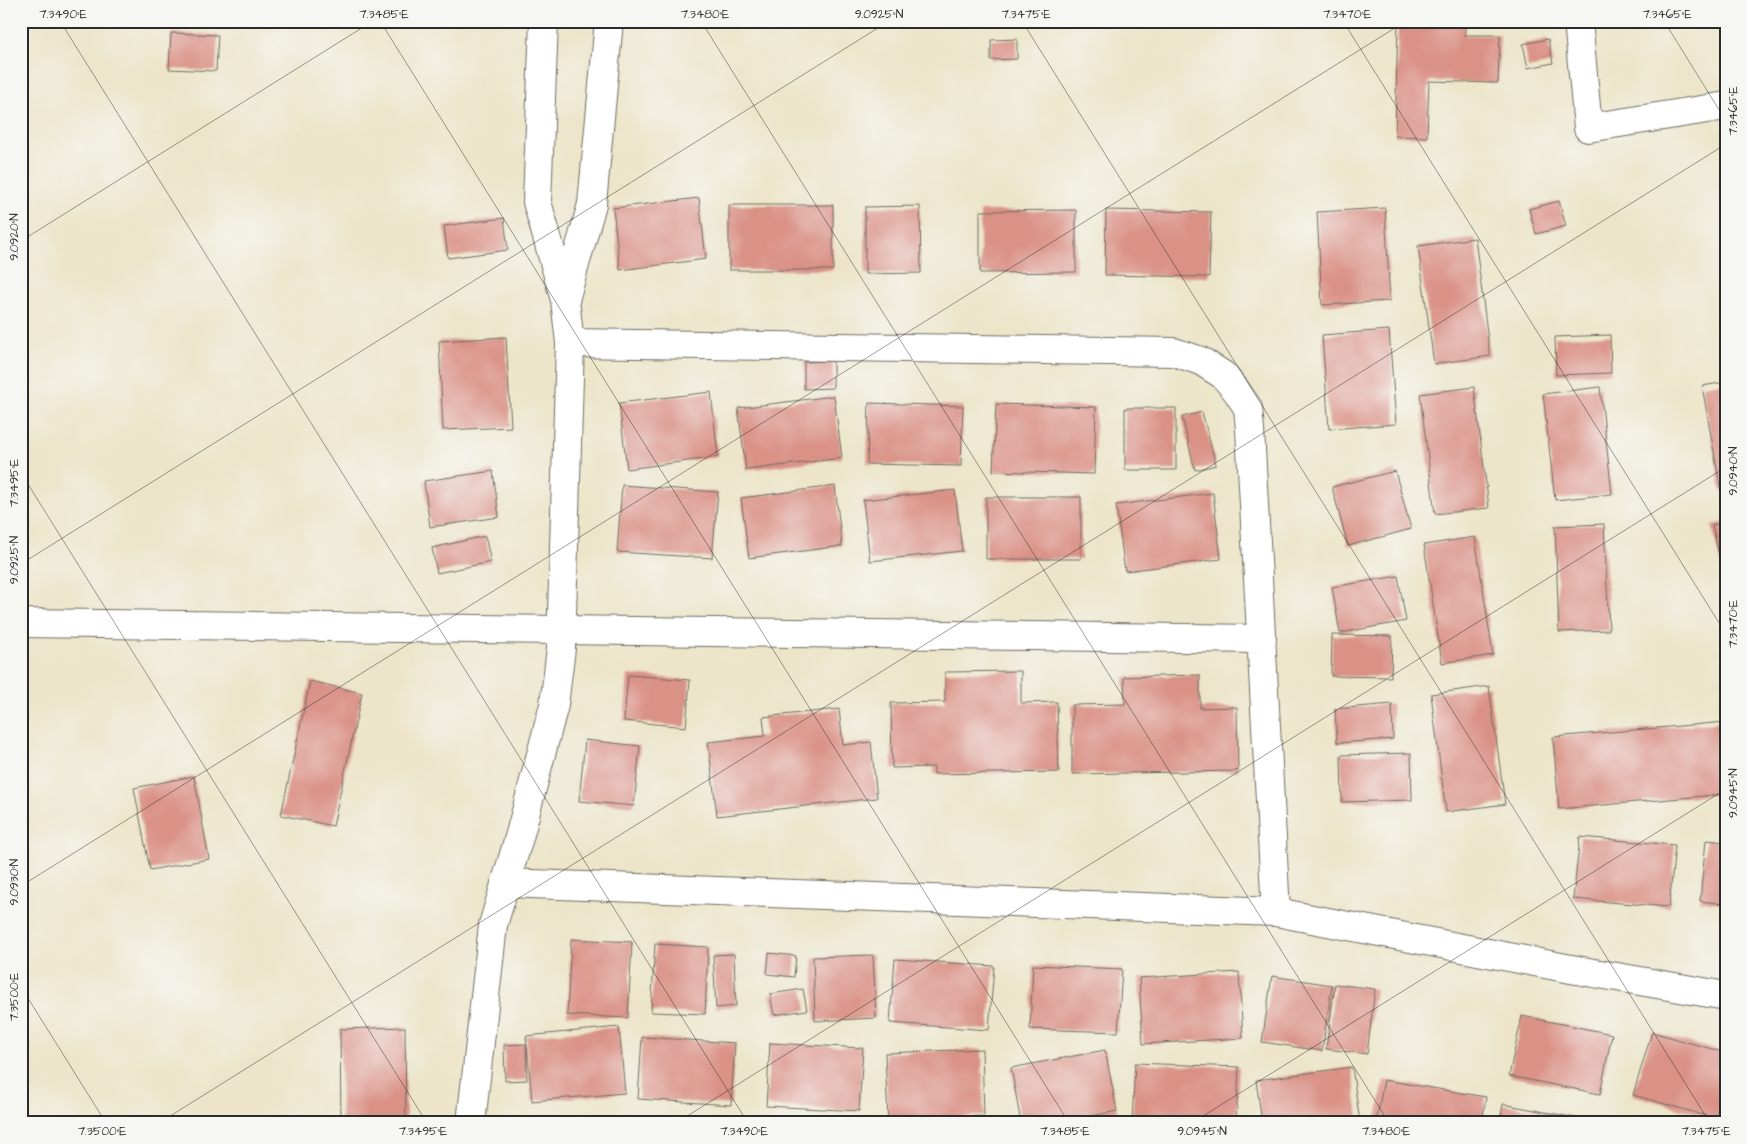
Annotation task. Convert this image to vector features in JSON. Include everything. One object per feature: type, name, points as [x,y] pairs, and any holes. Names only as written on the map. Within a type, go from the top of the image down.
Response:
[{"type":"street","points":[[471,1123],[493,924],[520,834],[554,705],[561,648],[570,343],[565,300],[537,202],[544,21]]},
{"type":"street","points":[[565,300],[592,204],[610,21]]},
{"type":"street","points":[[1578,21],[1588,128],[1726,106]]},
{"type":"street","points":[[570,343],[1174,352],[1201,361],[1223,375],[1248,408],[1276,912]]},
{"type":"street","points":[[21,623],[1262,639]]},
{"type":"street","points":[[505,883],[1276,912],[1570,969],[1726,996]]},
{"type":"building","points":[[1398,21],[1465,21],[1465,35],[1500,35],[1498,83],[1429,81],[1427,137],[1395,136]]},
{"type":"building","points":[[171,33],[218,35],[216,71],[169,69]]},
{"type":"building","points":[[1017,39],[1017,59],[991,60],[991,40]]},
{"type":"building","points":[[1548,39],[1553,63],[1528,68],[1523,44]]},
{"type":"building","points":[[699,198],[706,259],[620,270],[613,208]]},
{"type":"building","points":[[1559,201],[1566,226],[1536,234],[1529,209]]},
{"type":"building","points":[[729,205],[833,205],[833,270],[729,270]]},
{"type":"building","points":[[920,206],[921,273],[865,274],[865,207]]},
{"type":"building","points":[[1385,208],[1390,301],[1322,305],[1317,212]]},
{"type":"building","points":[[1076,210],[1076,272],[980,273],[980,211]]},
{"type":"building","points":[[1106,210],[1211,212],[1209,277],[1105,275]]},
{"type":"building","points":[[504,218],[508,250],[448,258],[444,226]]},
{"type":"building","points":[[1475,238],[1490,356],[1434,364],[1418,246]]},
{"type":"building","points":[[1389,330],[1396,424],[1329,429],[1322,335]]},
{"type":"building","points":[[1610,335],[1611,373],[1556,375],[1555,337]]},
{"type":"building","points":[[506,337],[511,427],[443,430],[439,341]]},
{"type":"building","points":[[833,361],[833,388],[804,389],[804,362]]},
{"type":"building","points":[[1726,382],[1726,491],[1721,491],[1702,386]]},
{"type":"building","points":[[1474,387],[1489,508],[1435,514],[1420,394]]},
{"type":"building","points":[[1600,387],[1612,494],[1555,500],[1543,394]]},
{"type":"building","points":[[711,392],[718,457],[627,469],[619,403]]},
{"type":"building","points":[[834,396],[842,458],[746,470],[738,408]]},
{"type":"building","points":[[869,403],[963,406],[961,466],[867,464]]},
{"type":"building","points":[[996,404],[1096,407],[1094,474],[993,471]]},
{"type":"building","points":[[1125,408],[1176,408],[1176,470],[1125,470]]},
{"type":"building","points":[[1202,412],[1216,465],[1195,470],[1182,417]]},
{"type":"building","points":[[493,471],[499,517],[430,527],[424,481]]},
{"type":"building","points":[[1395,471],[1411,529],[1348,546],[1332,487]]},
{"type":"building","points":[[622,485],[718,492],[712,558],[617,552]]},
{"type":"building","points":[[835,486],[842,546],[749,558],[741,498]]},
{"type":"building","points":[[955,490],[962,551],[870,561],[863,500]]},
{"type":"building","points":[[1213,493],[1221,559],[1125,571],[1116,505]]},
{"type":"building","points":[[986,497],[1081,497],[1081,559],[986,559]]},
{"type":"building","points":[[1726,522],[1726,582],[1725,582],[1712,525]]},
{"type":"building","points":[[1604,524],[1609,630],[1559,632],[1555,526]]},
{"type":"building","points":[[485,536],[491,562],[437,573],[432,548]]},
{"type":"building","points":[[1475,537],[1493,655],[1442,663],[1424,545]]},
{"type":"building","points":[[1398,576],[1406,621],[1340,633],[1332,587]]},
{"type":"building","points":[[1332,635],[1392,636],[1391,677],[1331,676]]},
{"type":"building","points":[[1021,671],[1021,703],[1057,702],[1059,772],[934,774],[934,767],[892,768],[891,703],[945,702],[945,672]]},
{"type":"building","points":[[628,675],[690,680],[686,727],[624,721]]},
{"type":"building","points":[[1200,675],[1200,708],[1237,707],[1238,771],[1072,774],[1072,705],[1125,704],[1124,677]]},
{"type":"building","points":[[310,681],[362,693],[333,826],[281,815]]},
{"type":"building","points":[[1489,686],[1505,804],[1446,812],[1431,694]]},
{"type":"building","points":[[1392,704],[1393,739],[1337,743],[1335,709]]},
{"type":"building","points":[[839,709],[843,745],[871,742],[877,798],[717,816],[708,742],[765,736],[763,717]]},
{"type":"building","points":[[1726,722],[1726,794],[1559,809],[1553,737]]},
{"type":"building","points":[[585,740],[640,746],[634,806],[579,801]]},
{"type":"building","points":[[1411,753],[1412,800],[1342,802],[1341,755]]},
{"type":"building","points":[[194,776],[209,859],[150,870],[134,788]]},
{"type":"building","points":[[1580,837],[1675,845],[1669,907],[1573,899]]},
{"type":"building","points":[[1706,840],[1726,842],[1726,904],[1700,901]]},
{"type":"building","points":[[571,939],[632,942],[628,1018],[567,1015]]},
{"type":"building","points":[[655,944],[708,947],[705,1014],[651,1012]]},
{"type":"building","points":[[769,953],[796,956],[794,977],[767,974]]},
{"type":"building","points":[[734,954],[736,1006],[716,1008],[713,955]]},
{"type":"building","points":[[873,955],[876,1018],[815,1021],[813,957]]},
{"type":"building","points":[[895,959],[994,966],[989,1030],[890,1023]]},
{"type":"building","points":[[1033,965],[1122,969],[1118,1032],[1030,1029]]},
{"type":"building","points":[[1239,972],[1243,1038],[1143,1044],[1139,978]]},
{"type":"building","points":[[1272,976],[1332,985],[1322,1051],[1262,1042]]},
{"type":"building","points":[[1335,984],[1375,989],[1367,1054],[1326,1049]]},
{"type":"building","points":[[803,989],[807,1010],[774,1015],[770,994]]},
{"type":"building","points":[[1522,1016],[1612,1034],[1600,1094],[1509,1076]]},
{"type":"building","points":[[405,1027],[406,1123],[341,1123],[340,1029]]},
{"type":"building","points":[[619,1027],[625,1093],[532,1101],[526,1036]]},
{"type":"building","points":[[1652,1032],[1726,1053],[1726,1104],[1721,1120],[1633,1095]]},
{"type":"building","points":[[642,1037],[735,1043],[731,1105],[638,1099]]},
{"type":"building","points":[[770,1043],[863,1048],[859,1111],[766,1106]]},
{"type":"building","points":[[526,1044],[527,1080],[505,1081],[504,1045]]},
{"type":"building","points":[[982,1049],[984,1116],[888,1121],[885,1053]]},
{"type":"building","points":[[1105,1050],[1117,1111],[1057,1123],[1021,1123],[1011,1068]]},
{"type":"building","points":[[1135,1063],[1239,1067],[1236,1123],[1132,1123]]},
{"type":"building","points":[[1352,1067],[1360,1123],[1262,1123],[1256,1080]]},
{"type":"building","points":[[1384,1080],[1486,1097],[1482,1123],[1376,1123]]},
{"type":"building","points":[[1503,1104],[1597,1122],[1597,1123],[1500,1123]]}]
